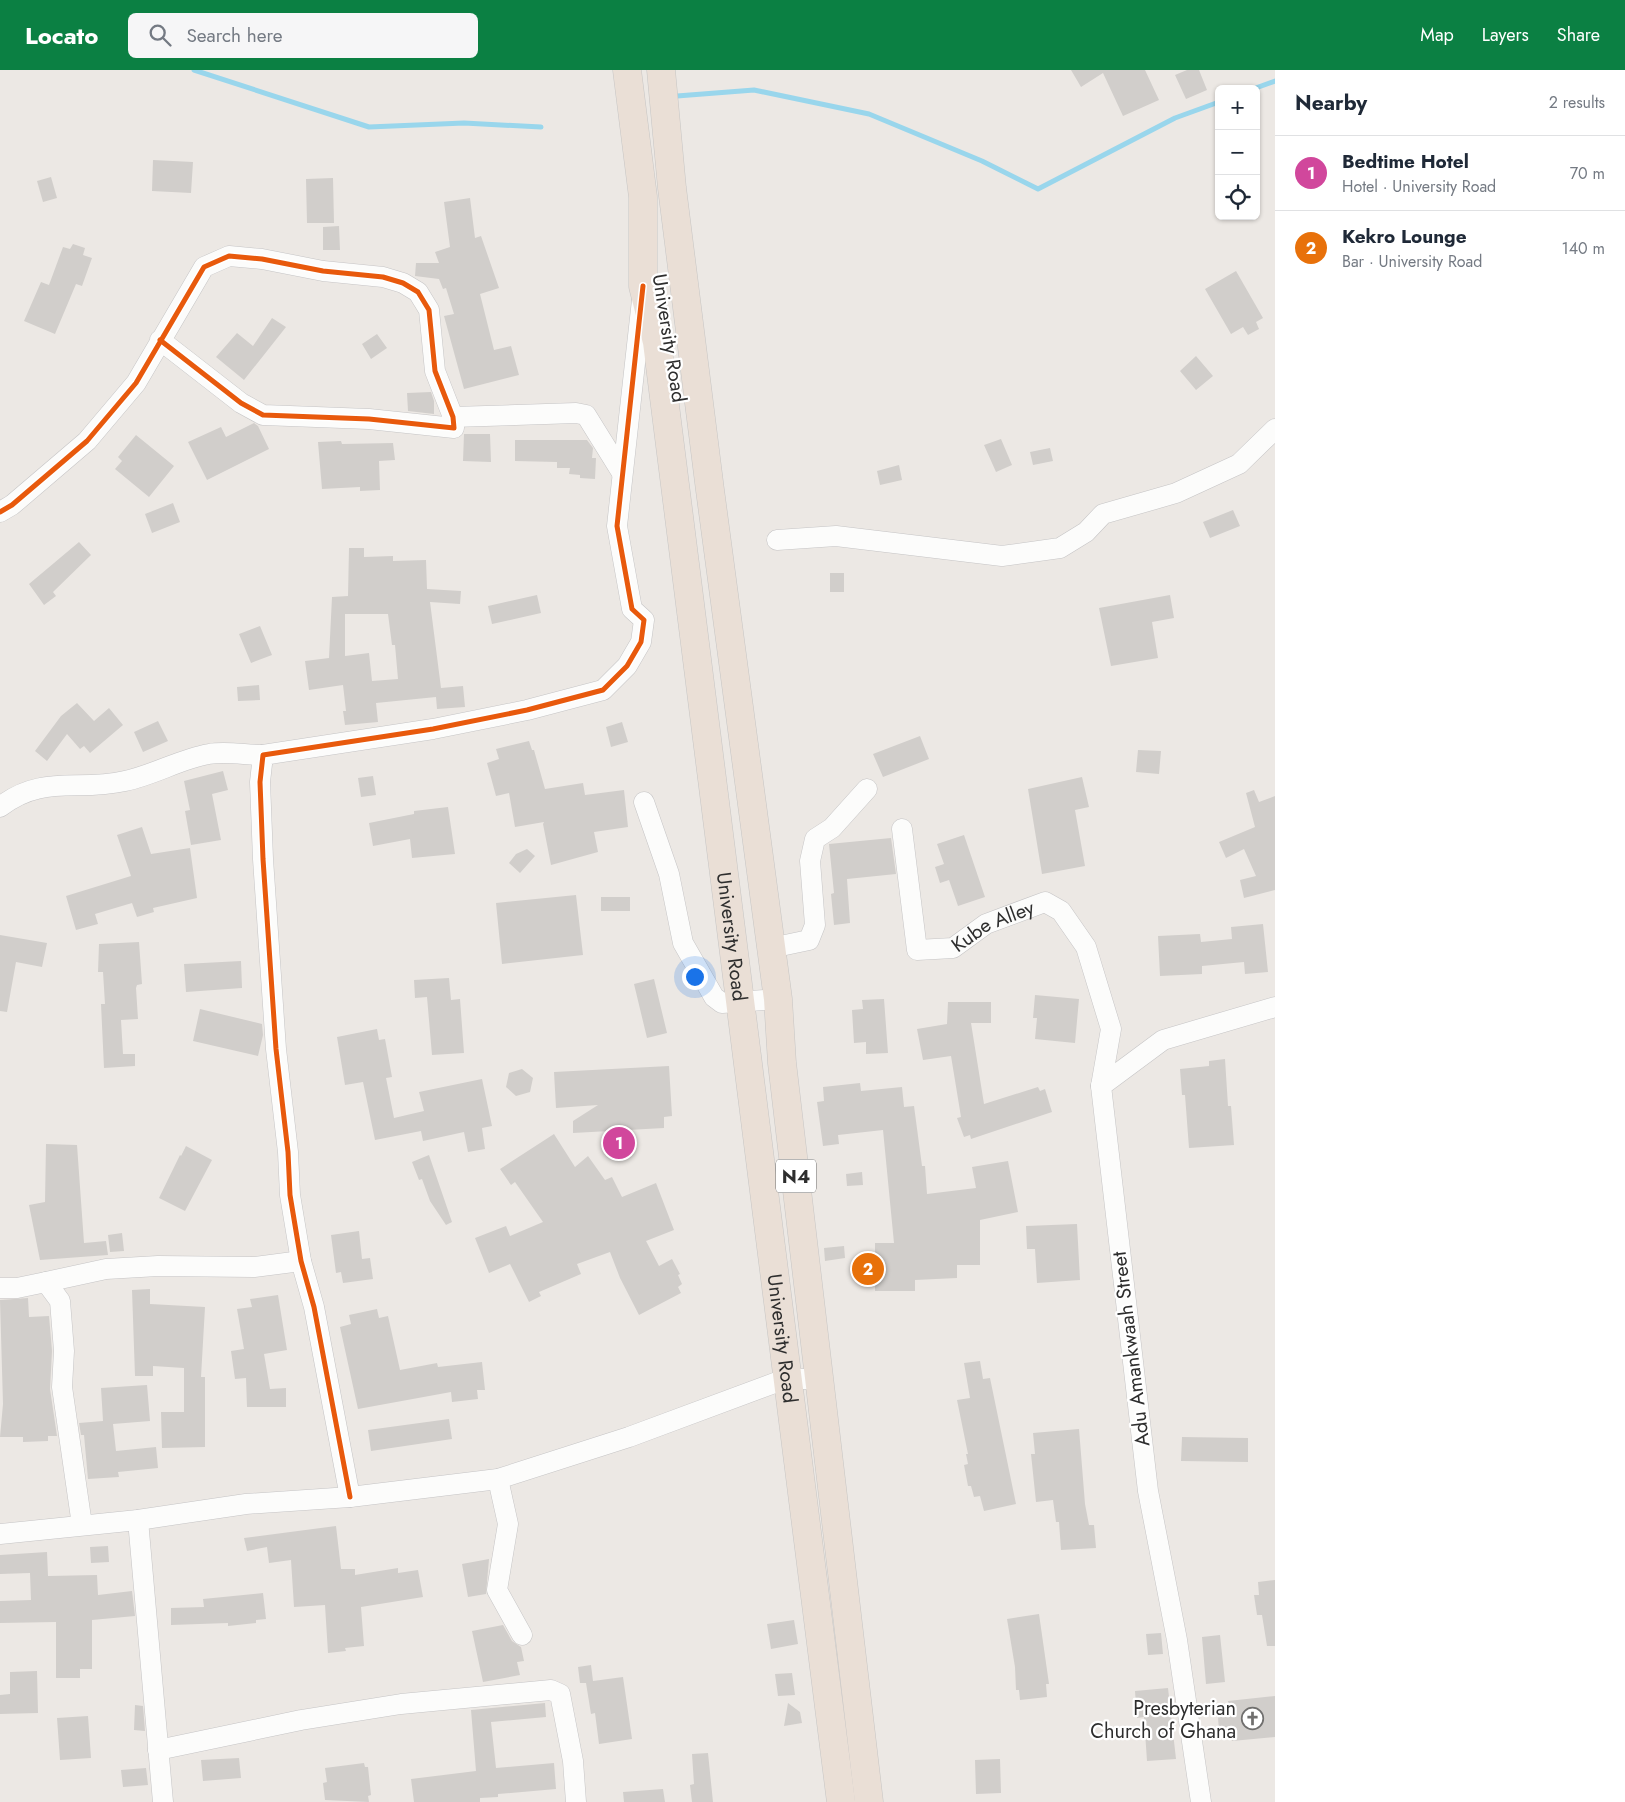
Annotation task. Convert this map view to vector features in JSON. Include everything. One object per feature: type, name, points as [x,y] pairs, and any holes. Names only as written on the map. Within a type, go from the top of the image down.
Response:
[{"type":"highway","name":"University Road","points":[[627,70],[643,197],[643,286],[657,342],[841,1802]]},
{"type":"highway","name":"University Road","points":[[661,70],[672,188],[741,738],[778,999],[782,1063],[821,1380],[869,1802]]},
{"type":"street","points":[[0,512],[12,505],[86,441],[136,383],[160,340],[204,267],[230,256],[262,259],[323,271],[383,277],[418,292],[429,310],[435,371],[453,417],[454,428],[369,419],[263,415],[240,403],[160,340]]},
{"type":"street","points":[[0,807],[17,794],[43,786],[102,785],[127,781],[210,753],[263,755],[433,729],[527,710],[603,690],[626,666],[641,642],[644,620],[632,609],[617,526],[643,286]]},
{"type":"street","points":[[453,417],[576,413],[586,415],[622,473]]},
{"type":"street","points":[[777,540],[836,536],[1002,556],[1060,548],[1086,532],[1103,514],[1176,493],[1239,464],[1275,429]]},
{"type":"street","points":[[263,755],[260,792],[276,1049],[288,1152],[290,1195],[301,1260],[314,1307],[350,1497]]},
{"type":"street","points":[[771,948],[809,940],[814,926],[810,861],[815,839],[832,828],[867,789]]},
{"type":"street","points":[[644,802],[668,874],[683,943],[717,1001],[740,1002],[778,999]]},
{"type":"street","name":"Kube Alley","points":[[902,828],[917,950],[953,948],[986,924],[1045,902],[1062,911],[1086,947],[1111,1029],[1101,1086]]},
{"type":"street","points":[[1101,1086],[1163,1040],[1275,1007]]},
{"type":"street","name":"Adu Amankwaah Street","points":[[1101,1086],[1148,1492],[1177,1640],[1201,1802]]},
{"type":"street","points":[[0,1288],[17,1288],[106,1269],[158,1266],[254,1267],[301,1260]]},
{"type":"street","points":[[46,1282],[60,1301],[64,1351],[62,1387],[82,1525]]},
{"type":"street","points":[[0,1534],[138,1520],[246,1504],[350,1497],[498,1479],[629,1437],[788,1378],[821,1380]]},
{"type":"street","points":[[498,1479],[508,1524],[497,1590],[522,1634]]},
{"type":"street","points":[[138,1520],[162,1802]]},
{"type":"street","points":[[158,1750],[301,1720],[392,1706],[551,1690],[560,1694],[573,1761],[576,1802]]},
{"type":"building","points":[[1071,70],[1145,70],[1159,100],[1123,116],[1103,73],[1081,87]]},
{"type":"building","points":[[1187,70],[1199,70],[1207,90],[1186,99],[1175,75]]},
{"type":"building","points":[[153,160],[193,162],[191,193],[152,191]]},
{"type":"building","points":[[51,177],[57,198],[43,202],[37,181]]},
{"type":"building","points":[[333,178],[334,223],[307,223],[306,179]]},
{"type":"building","points":[[470,198],[475,238],[481,236],[499,288],[480,294],[494,350],[511,346],[519,375],[464,389],[444,316],[454,314],[446,288],[443,289],[439,279],[415,276],[416,263],[439,263],[435,252],[450,247],[444,202]]},
{"type":"building","points":[[339,226],[340,250],[323,250],[323,227]]},
{"type":"building","points":[[73,244],[85,248],[83,255],[92,258],[82,286],[76,284],[55,334],[24,321],[41,282],[49,285],[63,247],[70,249]]},
{"type":"building","points":[[1236,271],[1263,318],[1256,322],[1259,329],[1248,335],[1243,327],[1231,334],[1205,289]]},
{"type":"building","points":[[272,318],[286,327],[244,380],[216,357],[237,333],[253,346]]},
{"type":"building","points":[[377,334],[387,348],[371,359],[362,344]]},
{"type":"building","points":[[1196,356],[1213,376],[1196,390],[1180,371]]},
{"type":"building","points":[[431,392],[434,401],[434,414],[408,411],[407,393]]},
{"type":"building","points":[[254,423],[258,426],[269,449],[207,480],[188,442],[221,427],[226,437]]},
{"type":"building","points":[[464,434],[490,434],[491,462],[463,461]]},
{"type":"building","points":[[136,435],[174,466],[149,497],[115,469],[122,461],[118,457]]},
{"type":"building","points":[[1001,439],[1012,465],[996,472],[984,445]]},
{"type":"building","points":[[515,440],[587,440],[593,448],[592,458],[596,458],[595,479],[580,478],[580,475],[569,474],[570,468],[557,468],[557,462],[515,461]]},
{"type":"building","points":[[341,441],[342,444],[393,443],[395,460],[379,461],[380,490],[360,491],[360,487],[322,489],[318,442]]},
{"type":"building","points":[[1050,448],[1053,461],[1033,465],[1030,452]]},
{"type":"building","points":[[899,465],[902,480],[880,485],[877,471]]},
{"type":"building","points":[[173,503],[180,522],[152,533],[145,514]]},
{"type":"building","points":[[1233,510],[1240,526],[1210,538],[1203,522]]},
{"type":"building","points":[[79,542],[91,555],[53,592],[56,596],[44,605],[29,584]]},
{"type":"building","points":[[349,548],[364,548],[364,557],[393,556],[393,561],[426,560],[427,589],[461,591],[460,604],[430,602],[441,688],[463,686],[465,707],[437,709],[436,697],[376,703],[378,722],[345,725],[343,711],[346,711],[343,685],[309,690],[305,661],[329,658],[332,597],[348,596]],"holes":[[[345,614],[388,614],[392,645],[395,645],[398,679],[372,681],[369,653],[345,656]]]},
{"type":"building","points":[[830,573],[844,573],[844,592],[830,592]]},
{"type":"building","points":[[537,595],[541,613],[492,624],[488,606]]},
{"type":"building","points":[[1170,595],[1174,618],[1152,622],[1158,658],[1111,666],[1099,608]]},
{"type":"building","points":[[260,626],[272,655],[251,663],[239,634]]},
{"type":"building","points":[[259,685],[260,700],[238,701],[237,687]]},
{"type":"building","points":[[77,703],[94,721],[109,708],[123,725],[90,753],[84,746],[80,749],[67,734],[47,761],[35,751],[61,716]]},
{"type":"building","points":[[158,721],[168,741],[143,752],[134,732]]},
{"type":"building","points":[[622,722],[628,742],[611,747],[606,727]]},
{"type":"building","points":[[920,736],[929,759],[883,777],[873,754]]},
{"type":"building","points":[[529,741],[532,750],[534,750],[545,789],[583,783],[585,795],[624,790],[628,827],[594,832],[598,852],[551,865],[544,822],[515,827],[509,793],[496,796],[487,763],[499,759],[496,749]]},
{"type":"building","points":[[1138,750],[1161,751],[1159,774],[1136,772]]},
{"type":"building","points":[[223,771],[228,790],[212,794],[221,840],[191,845],[185,811],[190,810],[184,781]]},
{"type":"building","points":[[373,776],[376,795],[361,797],[358,778]]},
{"type":"building","points":[[1082,777],[1089,807],[1075,810],[1085,866],[1042,874],[1028,789]]},
{"type":"building","points":[[1254,790],[1259,802],[1275,796],[1275,890],[1244,898],[1240,880],[1256,876],[1244,849],[1226,858],[1219,842],[1255,827],[1246,793]]},
{"type":"building","points":[[448,807],[455,854],[412,858],[410,839],[373,846],[369,823],[414,814],[414,811]]},
{"type":"building","points":[[142,827],[151,854],[190,848],[197,898],[153,908],[154,912],[137,917],[132,903],[95,914],[98,924],[76,930],[66,896],[131,876],[117,835]]},
{"type":"building","points":[[964,835],[985,897],[958,906],[949,880],[940,883],[935,867],[944,864],[937,844]]},
{"type":"building","points":[[891,838],[896,874],[847,879],[850,923],[834,925],[831,894],[834,893],[829,844]]},
{"type":"building","points":[[527,849],[535,856],[520,873],[509,863],[516,854]]},
{"type":"building","points":[[576,895],[583,955],[502,964],[496,903]]},
{"type":"building","points":[[601,897],[630,897],[630,911],[601,911]]},
{"type":"building","points":[[1263,924],[1268,972],[1245,974],[1244,962],[1202,966],[1202,974],[1160,976],[1158,936],[1200,934],[1201,942],[1232,939],[1231,927]]},
{"type":"building","points":[[0,935],[47,943],[42,967],[16,962],[7,1012],[0,1011]]},
{"type":"building","points":[[139,942],[142,984],[137,985],[136,988],[138,1019],[121,1020],[123,1054],[135,1054],[135,1066],[104,1068],[101,1004],[105,1004],[103,972],[98,972],[99,944]]},
{"type":"building","points":[[241,961],[242,988],[186,992],[184,964]]},
{"type":"building","points":[[449,978],[451,1000],[460,999],[464,1053],[432,1055],[427,997],[415,998],[414,980]]},
{"type":"building","points":[[654,979],[667,1033],[647,1038],[634,984]]},
{"type":"building","points":[[1035,995],[1079,999],[1075,1043],[1035,1039],[1037,1018],[1033,1018]]},
{"type":"building","points":[[884,999],[888,1053],[866,1054],[866,1042],[854,1043],[852,1010],[863,1009],[862,1000]]},
{"type":"building","points":[[948,1002],[991,1002],[991,1023],[971,1023],[984,1104],[1038,1087],[1040,1091],[1045,1089],[1052,1112],[971,1139],[970,1135],[964,1137],[957,1118],[961,1117],[951,1056],[923,1060],[917,1029],[947,1024]]},
{"type":"building","points":[[200,1009],[262,1024],[263,1035],[258,1056],[193,1041]]},
{"type":"building","points":[[377,1029],[379,1040],[385,1039],[392,1077],[386,1078],[394,1118],[424,1111],[419,1092],[482,1079],[492,1126],[482,1128],[485,1149],[468,1152],[464,1132],[423,1141],[421,1131],[375,1140],[363,1082],[345,1085],[337,1037]]},
{"type":"building","points":[[1225,1059],[1228,1106],[1231,1106],[1234,1145],[1189,1148],[1185,1095],[1182,1095],[1180,1069],[1209,1066],[1209,1061]]},
{"type":"building","points":[[669,1066],[672,1116],[664,1117],[664,1128],[573,1133],[573,1121],[598,1105],[556,1108],[554,1072]]},
{"type":"building","points":[[522,1069],[533,1078],[530,1092],[516,1096],[506,1087],[509,1073]]},
{"type":"building","points":[[860,1083],[861,1091],[902,1087],[904,1107],[914,1106],[922,1166],[925,1166],[927,1194],[976,1188],[972,1167],[1008,1161],[1018,1212],[980,1220],[980,1265],[957,1265],[957,1278],[915,1280],[915,1291],[875,1291],[875,1243],[894,1243],[883,1130],[838,1135],[839,1144],[823,1146],[817,1102],[824,1101],[823,1087]]},
{"type":"building","points":[[554,1134],[575,1167],[588,1156],[605,1180],[612,1177],[622,1197],[656,1183],[674,1230],[646,1241],[659,1266],[672,1259],[680,1274],[678,1275],[682,1284],[678,1287],[681,1293],[639,1315],[620,1278],[610,1252],[577,1264],[581,1274],[539,1292],[541,1296],[529,1302],[510,1264],[489,1273],[475,1238],[506,1226],[510,1236],[543,1222],[515,1182],[511,1185],[500,1169]]},
{"type":"building","points":[[46,1144],[77,1145],[84,1243],[106,1241],[108,1255],[40,1260],[29,1205],[45,1202]]},
{"type":"building","points":[[186,1146],[212,1160],[185,1211],[159,1198]]},
{"type":"building","points":[[429,1155],[452,1222],[446,1225],[430,1201],[422,1179],[419,1180],[412,1162]]},
{"type":"building","points":[[862,1172],[863,1185],[847,1186],[846,1174]]},
{"type":"building","points":[[1077,1224],[1080,1280],[1037,1283],[1035,1249],[1027,1249],[1026,1226]]},
{"type":"building","points":[[359,1231],[362,1259],[370,1258],[373,1279],[343,1283],[341,1272],[336,1273],[331,1235]]},
{"type":"building","points":[[122,1233],[124,1251],[110,1252],[108,1235]]},
{"type":"building","points":[[844,1246],[845,1258],[825,1261],[824,1248]]},
{"type":"building","points":[[150,1289],[150,1304],[205,1307],[201,1377],[205,1377],[205,1447],[162,1448],[161,1412],[184,1412],[184,1368],[153,1366],[153,1376],[135,1376],[132,1290]]},
{"type":"building","points":[[278,1295],[287,1350],[264,1354],[270,1389],[286,1388],[286,1407],[247,1407],[246,1378],[235,1379],[231,1351],[244,1349],[237,1309],[252,1307],[250,1299]]},
{"type":"building","points":[[28,1298],[29,1317],[49,1316],[52,1351],[50,1389],[57,1436],[48,1436],[48,1441],[23,1442],[23,1437],[0,1437],[3,1404],[0,1300]]},
{"type":"building","points":[[377,1309],[379,1318],[388,1316],[400,1370],[437,1363],[438,1367],[482,1362],[485,1390],[477,1390],[478,1399],[452,1402],[451,1392],[358,1409],[340,1327],[351,1324],[349,1315]]},
{"type":"building","points":[[980,1361],[983,1379],[990,1378],[1016,1504],[984,1511],[980,1496],[974,1497],[971,1486],[968,1486],[964,1465],[968,1464],[966,1454],[968,1454],[957,1400],[970,1398],[964,1363]]},
{"type":"building","points":[[147,1385],[150,1421],[113,1424],[116,1451],[156,1447],[158,1468],[118,1472],[119,1477],[88,1479],[84,1435],[81,1435],[79,1423],[103,1421],[101,1388]]},
{"type":"building","points":[[449,1419],[452,1439],[371,1451],[368,1430]]},
{"type":"building","points":[[1079,1429],[1085,1504],[1089,1525],[1094,1525],[1096,1548],[1061,1550],[1059,1522],[1056,1522],[1053,1500],[1036,1502],[1031,1454],[1035,1454],[1033,1433]]},
{"type":"building","points":[[1182,1437],[1248,1438],[1248,1462],[1181,1461]]},
{"type":"building","points":[[336,1526],[341,1569],[355,1569],[355,1575],[398,1568],[398,1573],[418,1570],[423,1597],[361,1607],[364,1646],[345,1648],[346,1651],[328,1653],[325,1605],[294,1607],[291,1560],[269,1563],[267,1547],[247,1551],[244,1538]]},
{"type":"building","points":[[108,1546],[109,1562],[91,1563],[90,1547]]},
{"type":"building","points":[[47,1552],[48,1576],[97,1575],[98,1595],[132,1591],[135,1616],[92,1620],[92,1669],[80,1669],[80,1678],[56,1678],[56,1622],[0,1623],[0,1601],[31,1600],[30,1573],[0,1574],[0,1555]]},
{"type":"building","points":[[489,1559],[486,1594],[468,1597],[462,1564]]},
{"type":"building","points":[[1275,1580],[1275,1646],[1267,1646],[1262,1615],[1257,1615],[1254,1595],[1259,1595],[1258,1582]]},
{"type":"building","points":[[263,1593],[266,1619],[256,1620],[256,1623],[228,1626],[228,1623],[171,1625],[171,1608],[204,1607],[203,1599]]},
{"type":"building","points":[[1039,1614],[1049,1684],[1046,1684],[1047,1697],[1020,1700],[1019,1690],[1016,1690],[1015,1667],[1007,1619]]},
{"type":"building","points":[[794,1620],[798,1644],[771,1649],[767,1624]]},
{"type":"building","points":[[503,1625],[512,1641],[521,1647],[524,1661],[517,1662],[520,1675],[483,1682],[472,1631]]},
{"type":"building","points":[[1161,1633],[1163,1654],[1148,1655],[1146,1634]]},
{"type":"building","points":[[1220,1635],[1225,1682],[1206,1684],[1202,1637]]},
{"type":"building","points":[[591,1665],[593,1681],[623,1677],[632,1739],[599,1744],[595,1713],[591,1714],[586,1683],[580,1683],[578,1667]]},
{"type":"building","points":[[37,1671],[38,1713],[0,1714],[0,1695],[10,1694],[10,1672]]},
{"type":"building","points":[[792,1673],[795,1695],[778,1696],[775,1674]]},
{"type":"building","points":[[1168,1688],[1176,1759],[1147,1761],[1144,1717],[1137,1718],[1135,1691]]},
{"type":"building","name":"Presbyterian Church of Ghana","points":[[1275,1696],[1275,1737],[1232,1741],[1231,1732],[1219,1732],[1218,1717],[1229,1716],[1228,1701]]},
{"type":"building","points":[[545,1703],[546,1717],[491,1722],[496,1768],[554,1763],[556,1789],[498,1794],[498,1797],[480,1798],[480,1802],[414,1802],[411,1779],[476,1771],[471,1710]]},
{"type":"building","points":[[788,1703],[800,1712],[802,1723],[784,1726]]},
{"type":"building","points":[[135,1705],[143,1706],[145,1731],[134,1730]]},
{"type":"building","points":[[88,1716],[91,1758],[60,1760],[57,1718]]},
{"type":"building","points":[[708,1753],[713,1802],[692,1802],[690,1785],[694,1784],[692,1754]]},
{"type":"building","points":[[239,1758],[241,1778],[203,1781],[201,1760]]},
{"type":"building","points":[[1000,1759],[1001,1793],[976,1794],[975,1760]]},
{"type":"building","points":[[364,1763],[365,1767],[368,1767],[371,1795],[368,1796],[369,1802],[325,1800],[323,1783],[327,1782],[325,1768]]},
{"type":"building","points":[[146,1768],[148,1785],[123,1787],[121,1770]]},
{"type":"building","points":[[663,1789],[665,1802],[624,1802],[623,1792]]},
{"type":"waterway","points":[[194,70],[369,127],[464,123],[541,127]]},
{"type":"waterway","points":[[1260,86],[1275,81]]},
{"type":"waterway","points":[[677,96],[754,90],[869,114],[982,161],[1038,189],[1175,118],[1215,103]]},
{"type":"cycle path","points":[[0,512],[12,505],[87,441],[136,383],[204,267],[229,256],[262,259],[323,271],[383,277],[403,283],[418,292],[429,310],[435,371],[453,417],[454,428],[369,419],[263,415],[241,403],[160,340]]},
{"type":"cycle path","points":[[350,1497],[314,1307],[301,1261],[290,1195],[288,1152],[276,1049],[263,859],[260,782],[263,755],[433,729],[527,710],[603,690],[627,666],[641,642],[644,620],[632,609],[617,526],[643,286]]},
{"type":"place","name":"Bedtime Hotel","points":[[619,1143]]},
{"type":"place","name":"Kekro Lounge","points":[[868,1269]]},
{"type":"place","name":"Presbyterian Church of Ghana","points":[[1252,1719]]}]
